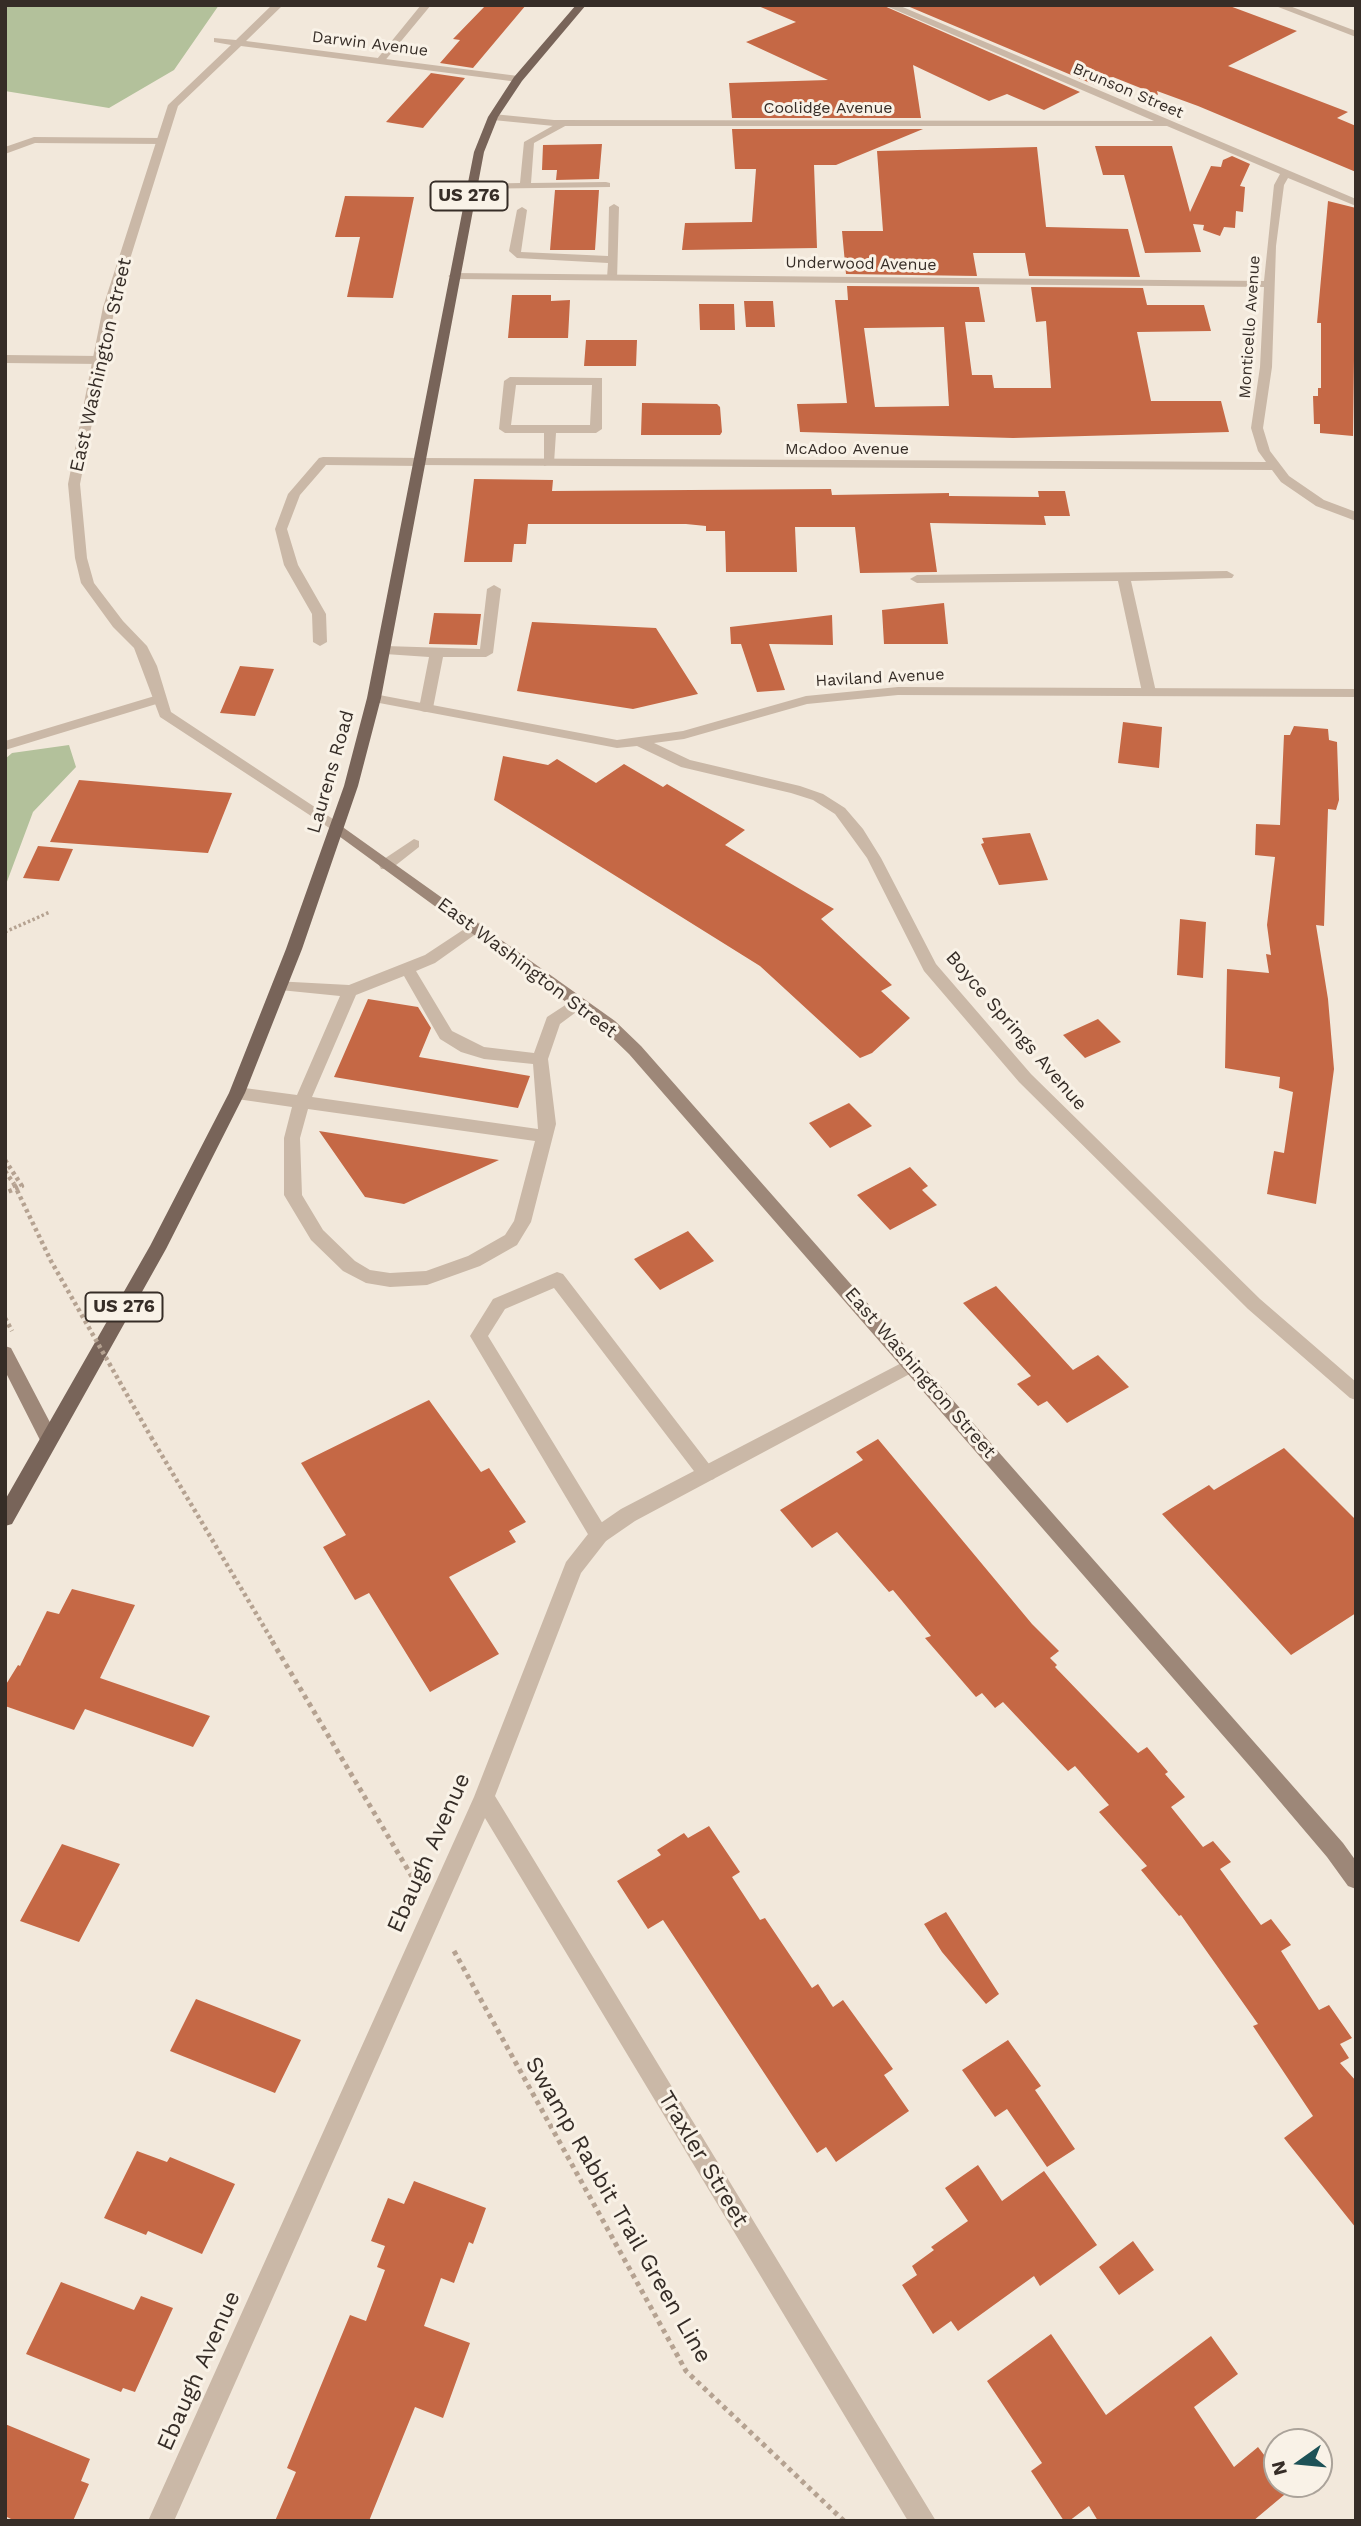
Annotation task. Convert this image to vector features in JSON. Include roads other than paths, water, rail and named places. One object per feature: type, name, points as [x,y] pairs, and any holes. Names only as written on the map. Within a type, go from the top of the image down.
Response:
[{"type":"main road","name":"Laurens Road","points":[[5,1518],[48,1437],[157,1249],[237,1093],[281,985],[337,828],[374,698],[421,462],[471,187],[493,117],[518,79],[581,5]]},
{"type":"street","name":"East Washington Street","points":[[278,5],[173,105],[161,141],[109,307],[74,484],[81,558],[88,583],[99,600],[140,646],[150,666],[165,714],[337,828],[579,1004],[635,1050],[913,1364],[1335,1850],[1356,1879]]},
{"type":"street","points":[[380,61],[426,5]]},
{"type":"street","name":"Brunson Street","points":[[889,5],[1164,124],[1356,203]]},
{"type":"street","points":[[1278,5],[1356,34]]},
{"type":"street","name":"Darwin Avenue","points":[[217,40],[518,79]]},
{"type":"street","name":"Coolidge Avenue","points":[[493,117],[563,123],[1164,124]]},
{"type":"street","points":[[525,186],[529,142],[563,123]]},
{"type":"street","points":[[5,151],[34,139],[161,141]]},
{"type":"street","name":"Monticello Avenue","points":[[1285,174],[1279,185],[1268,284],[1266,367],[1257,428],[1273,466],[1297,491],[1356,517]]},
{"type":"street","points":[[471,187],[606,184]]},
{"type":"street","points":[[613,278],[614,207]]},
{"type":"street","points":[[522,211],[514,251],[517,256],[613,260]]},
{"type":"street","name":"Underwood Avenue","points":[[454,276],[1268,284]]},
{"type":"street","points":[[5,359],[100,360]]},
{"type":"street","points":[[510,381],[598,381],[596,429],[550,429],[505,429],[510,381]]},
{"type":"street","points":[[548,463],[550,429]]},
{"type":"street","name":"McAdoo Avenue","points":[[320,642],[319,614],[291,565],[281,529],[295,495],[323,461],[1273,466]]},
{"type":"street","points":[[917,579],[1227,575]]},
{"type":"street","points":[[1124,577],[1149,692]]},
{"type":"street","points":[[385,650],[486,653],[494,589]]},
{"type":"street","points":[[426,708],[437,653]]},
{"type":"street","name":"Haviland Avenue","points":[[374,698],[599,743],[642,743],[684,735],[806,700],[898,691],[1356,693]]},
{"type":"street","points":[[5,746],[159,699]]},
{"type":"street","name":"Boyce Springs Avenue","points":[[642,743],[686,764],[795,789],[818,797],[840,811],[858,832],[874,858],[930,967],[1025,1078],[1254,1304],[1356,1393]]},
{"type":"street","points":[[386,865],[414,844]]},
{"type":"street","points":[[281,985],[350,991],[430,960],[475,927]]},
{"type":"street","points":[[407,968],[446,1035],[467,1048],[484,1053],[540,1059]]},
{"type":"street","points":[[350,991],[302,1102],[292,1138],[293,1195],[317,1235],[349,1266],[366,1276],[390,1280],[427,1278],[474,1261],[511,1240],[522,1222],[548,1124],[540,1059],[553,1021],[579,1004]]},
{"type":"street","points":[[237,1093],[544,1136]]},
{"type":"street","points":[[599,1535],[479,1336],[499,1304],[557,1279],[707,1473]]},
{"type":"street","points":[[5,1353],[48,1437]]},
{"type":"street","name":"Ebaugh Avenue","points":[[162,2521],[484,1797],[573,1568],[599,1535],[628,1515],[913,1364]]},
{"type":"street","name":"Traxler Street","points":[[484,1797],[923,2521]]}]
